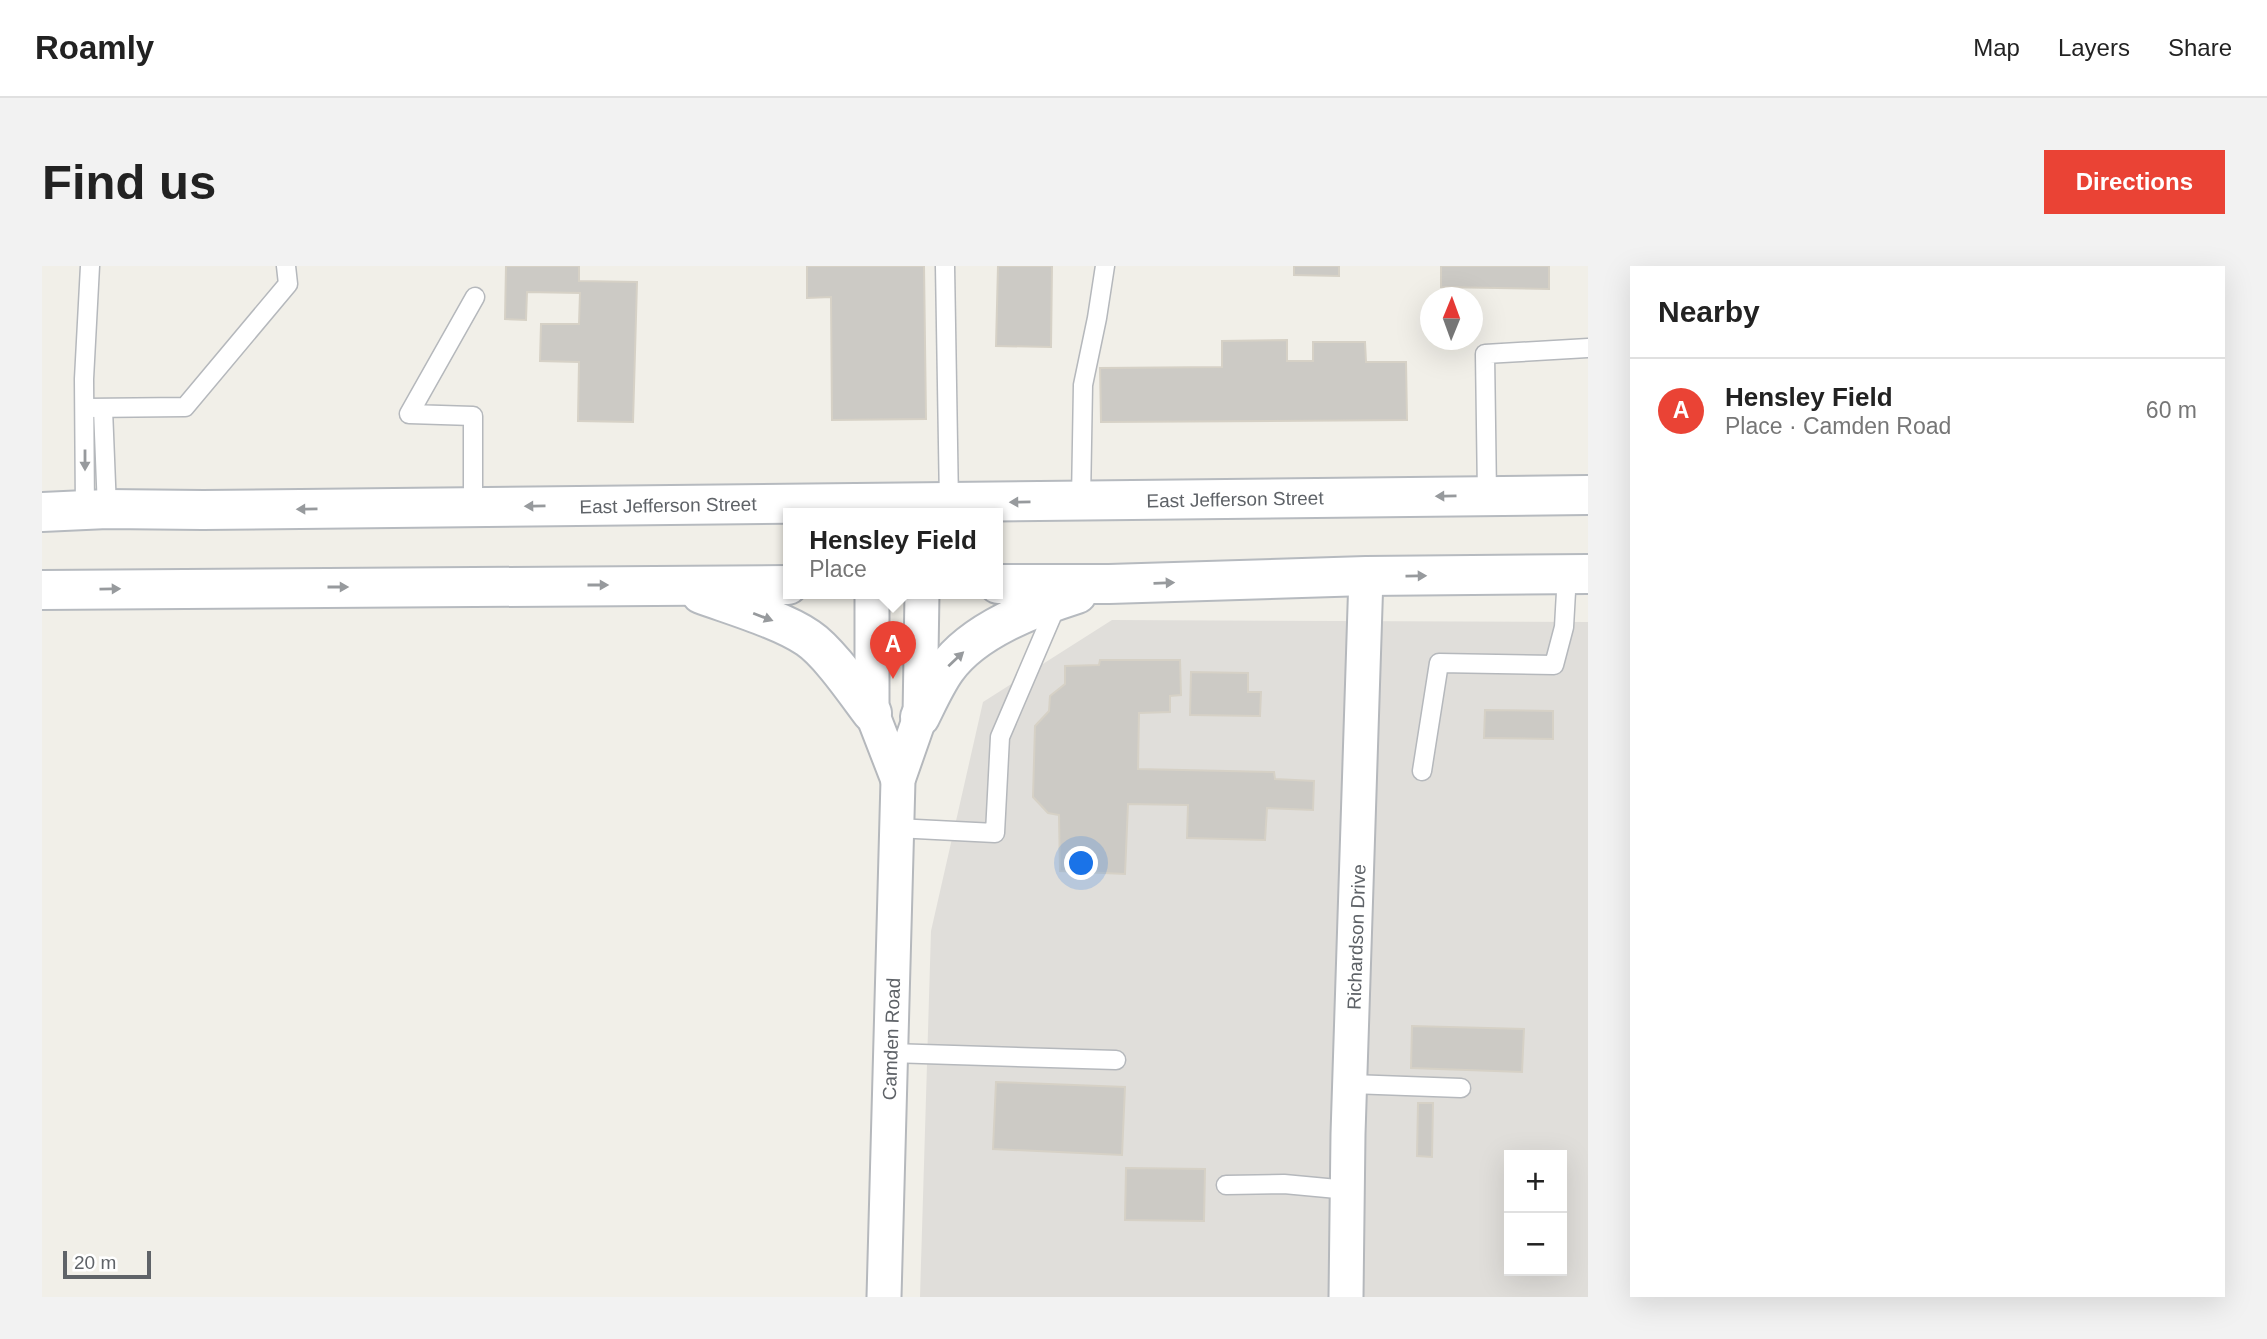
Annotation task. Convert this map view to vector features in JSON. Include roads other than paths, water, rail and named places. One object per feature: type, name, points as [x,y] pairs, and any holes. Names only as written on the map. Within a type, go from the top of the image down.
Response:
[{"type":"main road","name":"East Jefferson Street","points":[[42,512],[473,507],[872,508],[1081,500],[1588,495]]},
{"type":"main road","points":[[1003,584],[1578,574]]},
{"type":"main road","points":[[920,717],[947,668],[985,632],[1058,600],[1109,584]]},
{"type":"main road","points":[[676,585],[772,620],[809,638],[837,668],[872,713]]},
{"type":"main road","points":[[42,590],[783,585]]},
{"type":"street","name":"Richardson Drive","points":[[1346,1297],[1366,576]]},
{"type":"street","name":"Camden Road","points":[[872,599],[872,713],[898,780]]},
{"type":"street","name":"Camden Road","points":[[884,1297],[898,780],[920,717],[922,599]]},
{"type":"lane","points":[[90,266],[84,379],[94,409],[96,510]]},
{"type":"lane","points":[[94,409],[185,407],[288,284],[286,266]]},
{"type":"lane","points":[[931,506],[945,266]]},
{"type":"lane","points":[[1081,500],[1083,385],[1105,266]]},
{"type":"lane","points":[[473,507],[473,416],[409,414],[475,297]]},
{"type":"lane","points":[[1487,495],[1485,354],[1588,348]]},
{"type":"lane","points":[[1422,771],[1439,663],[1554,665],[1578,574]]},
{"type":"lane","points":[[896,828],[995,833],[1000,737],[1058,600]]},
{"type":"lane","points":[[890,1053],[1116,1060]]},
{"type":"lane","points":[[1351,1084],[1461,1088]]},
{"type":"lane","points":[[1226,1185],[1284,1184],[1348,1190]]},
{"type":"place","name":"Hensley Field","points":[[893,679]]}]
